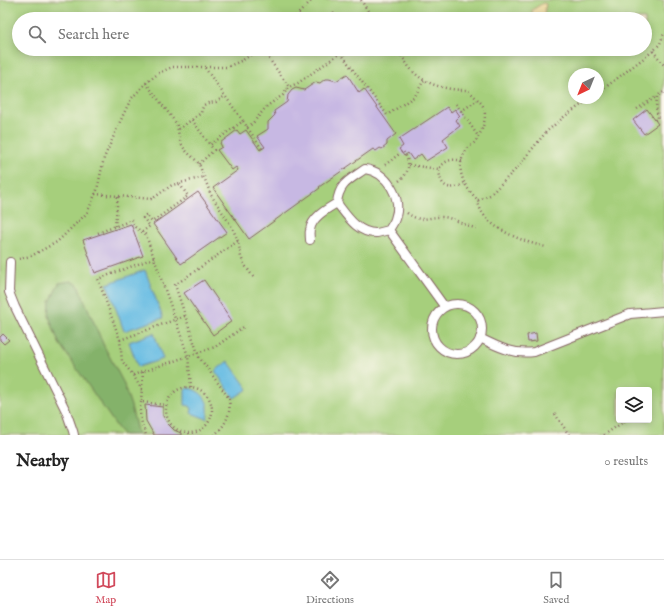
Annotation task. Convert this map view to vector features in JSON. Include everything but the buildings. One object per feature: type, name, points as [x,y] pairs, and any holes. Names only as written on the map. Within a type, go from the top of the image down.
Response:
[{"type":"lane","points":[[365,170],[374,170],[383,177],[392,189],[397,204],[396,218],[389,230],[375,233],[361,230],[350,220],[337,203],[338,195],[342,186],[365,170]]},
{"type":"lane","points":[[310,240],[310,229],[315,220],[328,208],[337,203]]},
{"type":"lane","points":[[389,230],[444,306]]},
{"type":"lane","points":[[10,262],[9,292],[66,411],[74,435]]},
{"type":"lane","points":[[460,304],[468,306],[479,316],[482,323],[480,338],[477,345],[464,354],[456,355],[448,353],[436,344],[432,337],[431,330],[434,316],[444,306],[460,304]]},
{"type":"lane","points":[[480,338],[513,352],[534,352],[630,314],[664,311]]},
{"type":"path","points":[[300,12],[312,0]]},
{"type":"path","points":[[361,0],[369,12]]},
{"type":"path","points":[[664,33],[660,44],[653,51],[664,65]]},
{"type":"path","points":[[10,262],[31,256],[57,242],[87,213],[95,194],[104,158],[124,113],[131,99],[146,83],[158,73],[172,68],[227,67],[250,56]]},
{"type":"path","points":[[266,56],[289,86]]},
{"type":"path","points":[[247,127],[252,124],[267,106],[283,95],[289,86],[298,83],[337,56]]},
{"type":"path","points":[[343,56],[354,73],[367,87],[387,115],[415,96],[424,80]]},
{"type":"path","points":[[402,56],[409,67],[424,80],[436,85],[466,90],[483,105],[486,113],[481,131],[468,148],[462,161],[462,180],[468,190],[478,200],[478,205],[488,219],[501,230],[518,238],[546,247]]},
{"type":"path","points":[[604,88],[646,56]]},
{"type":"path","points":[[204,67],[262,148]]},
{"type":"path","points":[[146,83],[176,123],[179,130],[180,143],[199,164],[211,195],[232,227],[238,241],[244,264],[254,278]]},
{"type":"path","points":[[637,109],[664,92]]},
{"type":"path","points":[[179,130],[201,113],[202,109],[208,103],[216,102],[225,96]]},
{"type":"path","points":[[655,120],[658,118],[656,107],[657,96]]},
{"type":"path","points":[[461,111],[478,100]]},
{"type":"path","points":[[456,104],[478,136]]},
{"type":"path","points":[[478,200],[490,195],[516,169],[546,132],[582,104]]},
{"type":"path","points":[[192,120],[214,150],[199,164]]},
{"type":"path","points":[[210,145],[243,121]]},
{"type":"path","points":[[383,166],[403,151],[408,158],[409,166],[407,172],[398,182]]},
{"type":"path","points":[[439,169],[448,160],[454,159],[462,161]]},
{"type":"path","points":[[409,166],[439,169]]},
{"type":"path","points":[[439,169],[440,178],[445,185],[450,188],[455,188],[464,184]]},
{"type":"path","points":[[95,194],[152,198],[170,186],[204,177]]},
{"type":"path","points":[[142,232],[150,226],[143,218],[146,215],[152,222],[188,196],[179,183]]},
{"type":"path","points":[[115,226],[118,196]]},
{"type":"path","points":[[407,213],[417,219],[440,217],[448,218],[476,228]]},
{"type":"path","points":[[98,233],[132,220],[135,226],[146,235],[188,356],[190,387]]},
{"type":"path","points":[[214,435],[224,425],[230,402],[198,353],[175,285],[238,241]]},
{"type":"path","points":[[142,390],[122,361],[120,340],[98,278],[154,258]]},
{"type":"path","points":[[120,340],[186,316]]},
{"type":"path","points":[[133,375],[216,346],[245,326]]},
{"type":"path","points":[[143,372],[140,418],[146,435]]},
{"type":"path","points":[[190,387],[203,391],[212,403],[213,410],[208,424],[202,430],[193,434],[180,432],[173,427],[168,421],[166,405],[174,392],[181,388],[190,387]]},
{"type":"path","points":[[141,402],[166,405]]},
{"type":"path","points":[[555,414],[569,435]]},
{"type":"path","points":[[604,435],[622,423]]},
{"type":"green space","points":[[0,0],[664,0],[664,435],[0,435]]},
{"type":"green space","points":[[71,281],[78,285],[104,346],[123,382],[138,435],[124,435],[119,430],[59,343],[49,316],[50,302],[59,283]]},
{"type":"sand","points":[[543,3],[546,4],[544,12],[532,12],[532,10]]},
{"type":"water","points":[[145,270],[163,318],[124,331],[107,284]]},
{"type":"water","points":[[154,333],[163,359],[138,367],[129,342]]},
{"type":"water","points":[[228,361],[248,389],[234,398],[215,371]]},
{"type":"water","points":[[189,388],[199,392],[206,399],[208,408],[207,419],[191,413],[192,409],[190,406],[185,405],[185,389]]}]
